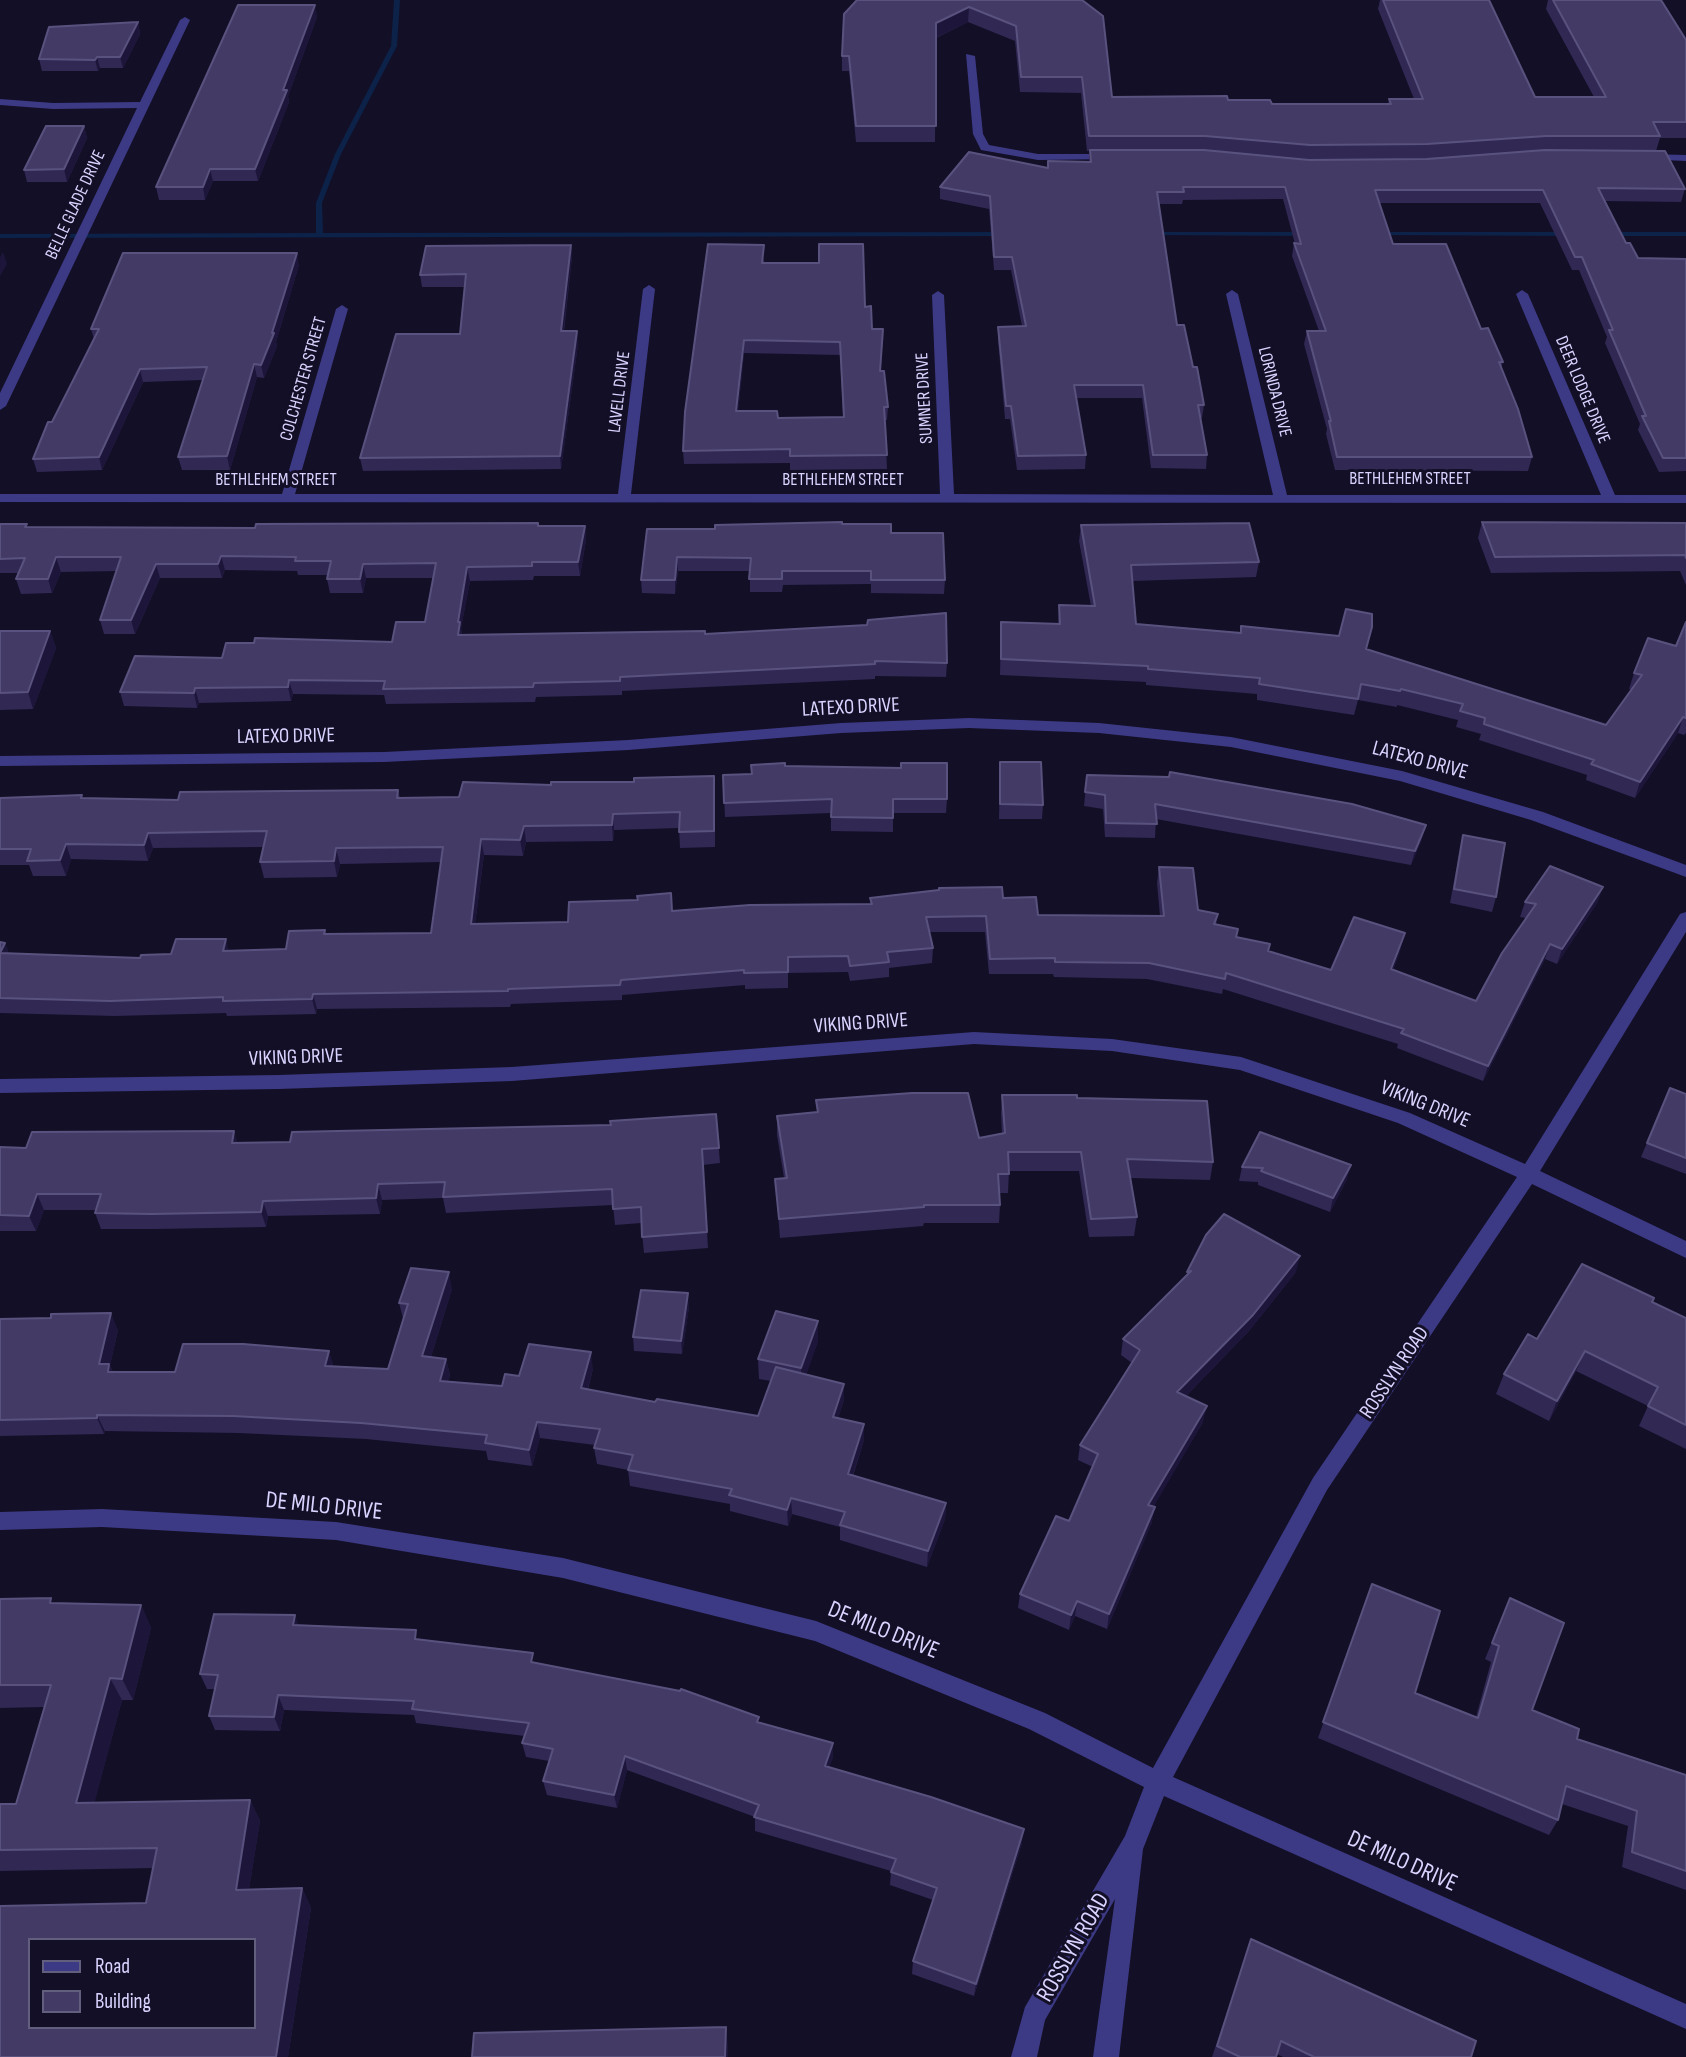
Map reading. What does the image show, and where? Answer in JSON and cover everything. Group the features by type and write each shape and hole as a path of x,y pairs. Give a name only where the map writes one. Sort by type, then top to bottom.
{"street":[{"name":"BELLE GLADE DRIVE","path":"0,406 185,20"},
{"path":"970,56 978,134 985,148 1038,157 1120,157"},
{"path":"0,102 53,106 143,105"},
{"path":"1634,157 1686,158"},
{"name":"LAVELL DRIVE","path":"625,499 649,289"},
{"name":"SUMNER DRIVE","path":"938,295 947,499"},
{"name":"LORINDA DRIVE","path":"1232,295 1281,498"},
{"name":"DEER LODGE DRIVE","path":"1522,295 1610,499"},
{"name":"COLCHESTER STREET","path":"286,499 342,309"},
{"name":"BETHLEHEM STREET","path":"0,498 1686,499"},
{"name":"LATEXO DRIVE","path":"0,761 384,757 628,744 841,728 969,723 1099,729 1231,743 1402,776 1537,816 1686,871"},
{"name":"ROSSLYN ROAD","path":"1024,2057 1034,2016 1134,1843 1158,1782 1320,1484 1529,1174 1686,918"},
{"name":"VIKING DRIVE","path":"0,1086 279,1082 512,1074 974,1038 1112,1045 1241,1064 1404,1118 1529,1174 1686,1250"},
{"name":"DE MILO DRIVE","path":"0,1521 102,1518 336,1531 563,1568 816,1631 1037,1721 1158,1782 1686,2017"},
{"name":"ROSSLYN ROAD","path":"1106,2057 1134,1843"}],"building":[{"path":"857,0 1082,0 1103,16 1112,97 1227,96 1228,100 1270,100 1272,104 1391,104 1389,99 1423,99 1383,0 1489,0 1535,97 1606,97 1553,0 1661,0 1686,40 1686,122 1653,122 1660,136 1546,136 1427,144 1310,145 1205,136 1089,136 1082,77 1021,77 1016,26 969,7 936,23 936,126 856,126 849,56 842,56 844,14"},
{"path":"238,5 315,5 283,90 287,90 255,169 210,169 203,187 156,187"},
{"path":"138,22 120,57 97,57 95,60 39,59 49,27"},
{"path":"46,126 84,126 64,169 24,170"},
{"path":"1090,150 1204,150 1309,160 1427,159 1545,150 1665,151 1685,189 1598,188 1626,243 1630,243 1638,258 1686,259 1686,458 1663,458 1642,416 1646,416 1609,330 1613,330 1582,257 1575,257 1543,190 1375,190 1393,244 1446,244 1481,329 1488,328 1503,362 1499,362 1518,409 1532,457 1337,457 1331,421 1307,331 1326,331 1294,243 1301,244 1285,187 1183,187 1184,192 1157,192 1177,325 1184,325 1193,367 1197,367 1204,405 1198,405 1207,455 1153,455 1143,385 1074,385 1086,455 1018,456 1011,406 1006,406 998,327 1026,326 1012,257 994,257 990,196 940,187 969,152 1048,168 1048,161 1091,162"},
{"path":"708,244 764,245 762,263 819,263 819,244 863,244 865,307 871,306 872,329 883,329 880,371 884,371 888,407 884,407 887,455 790,456 790,449 683,451 685,412","holes":["744,340 840,342 844,417 778,418 777,411 736,411"]},
{"path":"571,245 561,331 577,331 560,456 360,458 396,334 460,334 466,274 420,275 426,246"},
{"path":"123,253 297,253 274,333 261,365 254,364 227,456 178,457 207,367 140,369 99,457 33,459 48,422 52,422 99,329 91,329"},
{"path":"842,522 891,524 891,533 943,533 945,580 871,580 871,571 782,571 782,579 749,579 751,558 677,557 675,580 641,580 647,529 715,529 715,525"},
{"path":"1482,522 1686,523 1686,558 1685,555 1495,557"},
{"path":"538,523 538,526 585,526 578,562 467,567 458,635 705,631 705,634 867,625 868,620 946,613 947,663 875,661 875,664 620,677 620,681 534,683 533,687 383,689 385,681 289,680 288,687 195,688 194,693 120,692 135,656 222,658 226,643 254,643 255,638 392,642 396,622 425,622 436,563 363,564 360,579 327,579 331,561 295,561 296,557 221,556 218,564 156,564 131,620 100,620 121,557 56,557 48,579 16,579 25,558 0,559 0,524 27,524 25,527 255,528 256,524"},
{"path":"1249,523 1259,562 1131,565 1136,624 1241,633 1241,626 1339,636 1346,609 1372,614 1372,627 1366,649 1606,725 1642,675 1634,673 1648,638 1676,646 1686,622 1686,718 1683,717 1640,782 1591,764 1594,760 1484,724 1485,718 1460,711 1463,704 1401,689 1400,691 1361,684 1358,699 1259,684 1260,678 1148,669 1148,666 1001,659 1001,622 1060,624 1059,605 1095,606 1081,525"},
{"path":"0,631 50,631 28,692 0,693"},
{"path":"1000,762 1041,762 1043,805 1000,804"},
{"path":"785,763 785,766 901,768 901,763 947,763 947,799 893,799 893,818 831,817 832,799 724,803 723,775 752,774 751,765"},
{"path":"1170,772 1352,804 1426,825 1415,851 1155,804 1157,824 1106,823 1105,795 1085,792 1087,775 1169,777"},
{"path":"714,776 714,831 679,832 680,812 613,814 612,825 524,826 520,840 481,839 471,924 568,922 569,902 638,900 637,896 671,893 672,911 750,905 872,904 870,898 939,888 1002,887 1003,898 1036,897 1038,915 1164,916 1159,867 1193,868 1198,910 1218,914 1214,924 1238,929 1236,937 1270,944 1268,951 1331,970 1354,917 1405,933 1391,969 1476,1001 1502,953 1536,904 1525,902 1550,866 1603,887 1562,949 1550,944 1488,1066 1401,1033 1404,1029 1226,973 1225,979 1149,963 1055,962 1055,958 990,959 986,916 926,917 933,948 887,952 889,962 850,966 848,956 788,957 788,972 744,973 744,970 621,980 620,985 508,991 313,994 312,999 223,1001 223,997 110,1001 0,998 0,953 140,958 141,955 171,954 176,939 226,939 223,951 286,949 289,931 325,930 324,934 431,933 443,847 336,848 334,861 260,862 267,831 148,833 144,845 66,844 60,860 27,861 31,849 0,849 0,798 82,795 81,798 178,800 180,792 398,790 397,798 459,797 463,782 551,785 551,782 634,782 634,778"},
{"path":"1463,835 1505,843 1496,897 1454,889"},
{"path":"1670,1088 1686,1094 1686,1158 1647,1143"},
{"path":"912,1093 968,1093 979,1138 1005,1133 1002,1095 1077,1095 1077,1098 1207,1101 1213,1162 1127,1159 1137,1217 1091,1219 1081,1152 1008,1152 1009,1174 998,1174 1000,1205 924,1205 779,1219 775,1179 787,1178 777,1116 818,1112 816,1100"},
{"path":"716,1114 719,1148 702,1149 707,1232 642,1237 641,1207 613,1209 612,1189 443,1197 445,1182 378,1184 376,1198 263,1201 261,1212 95,1213 101,1194 37,1194 29,1216 0,1215 0,1147 26,1148 32,1132 234,1131 232,1143 290,1142 292,1132 611,1125 610,1121"},
{"path":"1260,1132 1351,1165 1333,1198 1261,1171 1263,1168 1242,1167"},
{"path":"1224,1214 1300,1256 1253,1315 1177,1392 1207,1406 1148,1505 1155,1507 1109,1614 1077,1601 1071,1615 1020,1594 1056,1516 1069,1521 1098,1454 1080,1445 1140,1350 1123,1339 1191,1271 1187,1272 1206,1235"},
{"path":"1582,1264 1654,1298 1652,1302 1686,1318 1686,1425 1648,1406 1658,1387 1585,1351 1557,1401 1504,1374 1528,1334 1537,1339"},
{"path":"411,1268 449,1272 422,1356 446,1359 440,1381 502,1386 505,1374 519,1376 529,1344 591,1352 581,1388 655,1402 657,1399 758,1416 776,1367 844,1384 833,1417 864,1424 848,1474 946,1503 928,1551 840,1525 845,1512 791,1498 787,1510 729,1495 732,1489 628,1470 633,1455 594,1448 600,1429 537,1422 529,1450 485,1443 487,1435 361,1423 233,1416 97,1415 97,1418 0,1420 0,1319 51,1318 51,1314 111,1313 99,1364 109,1364 108,1372 175,1372 183,1344 243,1344 329,1351 325,1366 388,1369 408,1304 399,1303"},
{"path":"641,1290 688,1293 681,1341 633,1337"},
{"path":"776,1311 818,1321 801,1368 758,1359"},
{"path":"1372,1584 1440,1611 1415,1693 1478,1718 1499,1646 1492,1643 1510,1598 1564,1623 1532,1710 1579,1729 1577,1739 1686,1775 1686,1871 1632,1852 1637,1811 1566,1786 1558,1820 1323,1722"},
{"path":"51,1598 50,1603 141,1605 122,1679 110,1678 76,1803 250,1800 236,1890 302,1888 276,2057 0,2057 0,1906 146,1903 157,1848 0,1850 0,1804 16,1804 51,1685 0,1685 0,1599"},
{"path":"214,1614 295,1615 293,1625 416,1630 415,1639 533,1653 531,1662 680,1691 681,1689 759,1717 757,1722 833,1743 825,1766 931,1797 1024,1829 976,1984 913,1961 937,1888 891,1872 896,1859 754,1817 759,1805 625,1756 614,1795 543,1781 553,1749 522,1743 529,1723 412,1709 414,1701 278,1695 274,1717 209,1716 218,1675 200,1674"},
{"path":"1251,1939 1476,2041 1471,2057 1314,2057 1281,2041 1276,2057 1240,2057 1217,2046"},
{"path":"726,2027 725,2057 472,2057 474,2033"}],"waterway":[{"path":"316,235 320,235 319,203 338,154 394,46 397,0"},
{"path":"0,236 1004,234"},
{"path":"1150,234 1305,234"},
{"path":"1377,234 1568,234"},
{"path":"1608,234 1686,234"}]}
